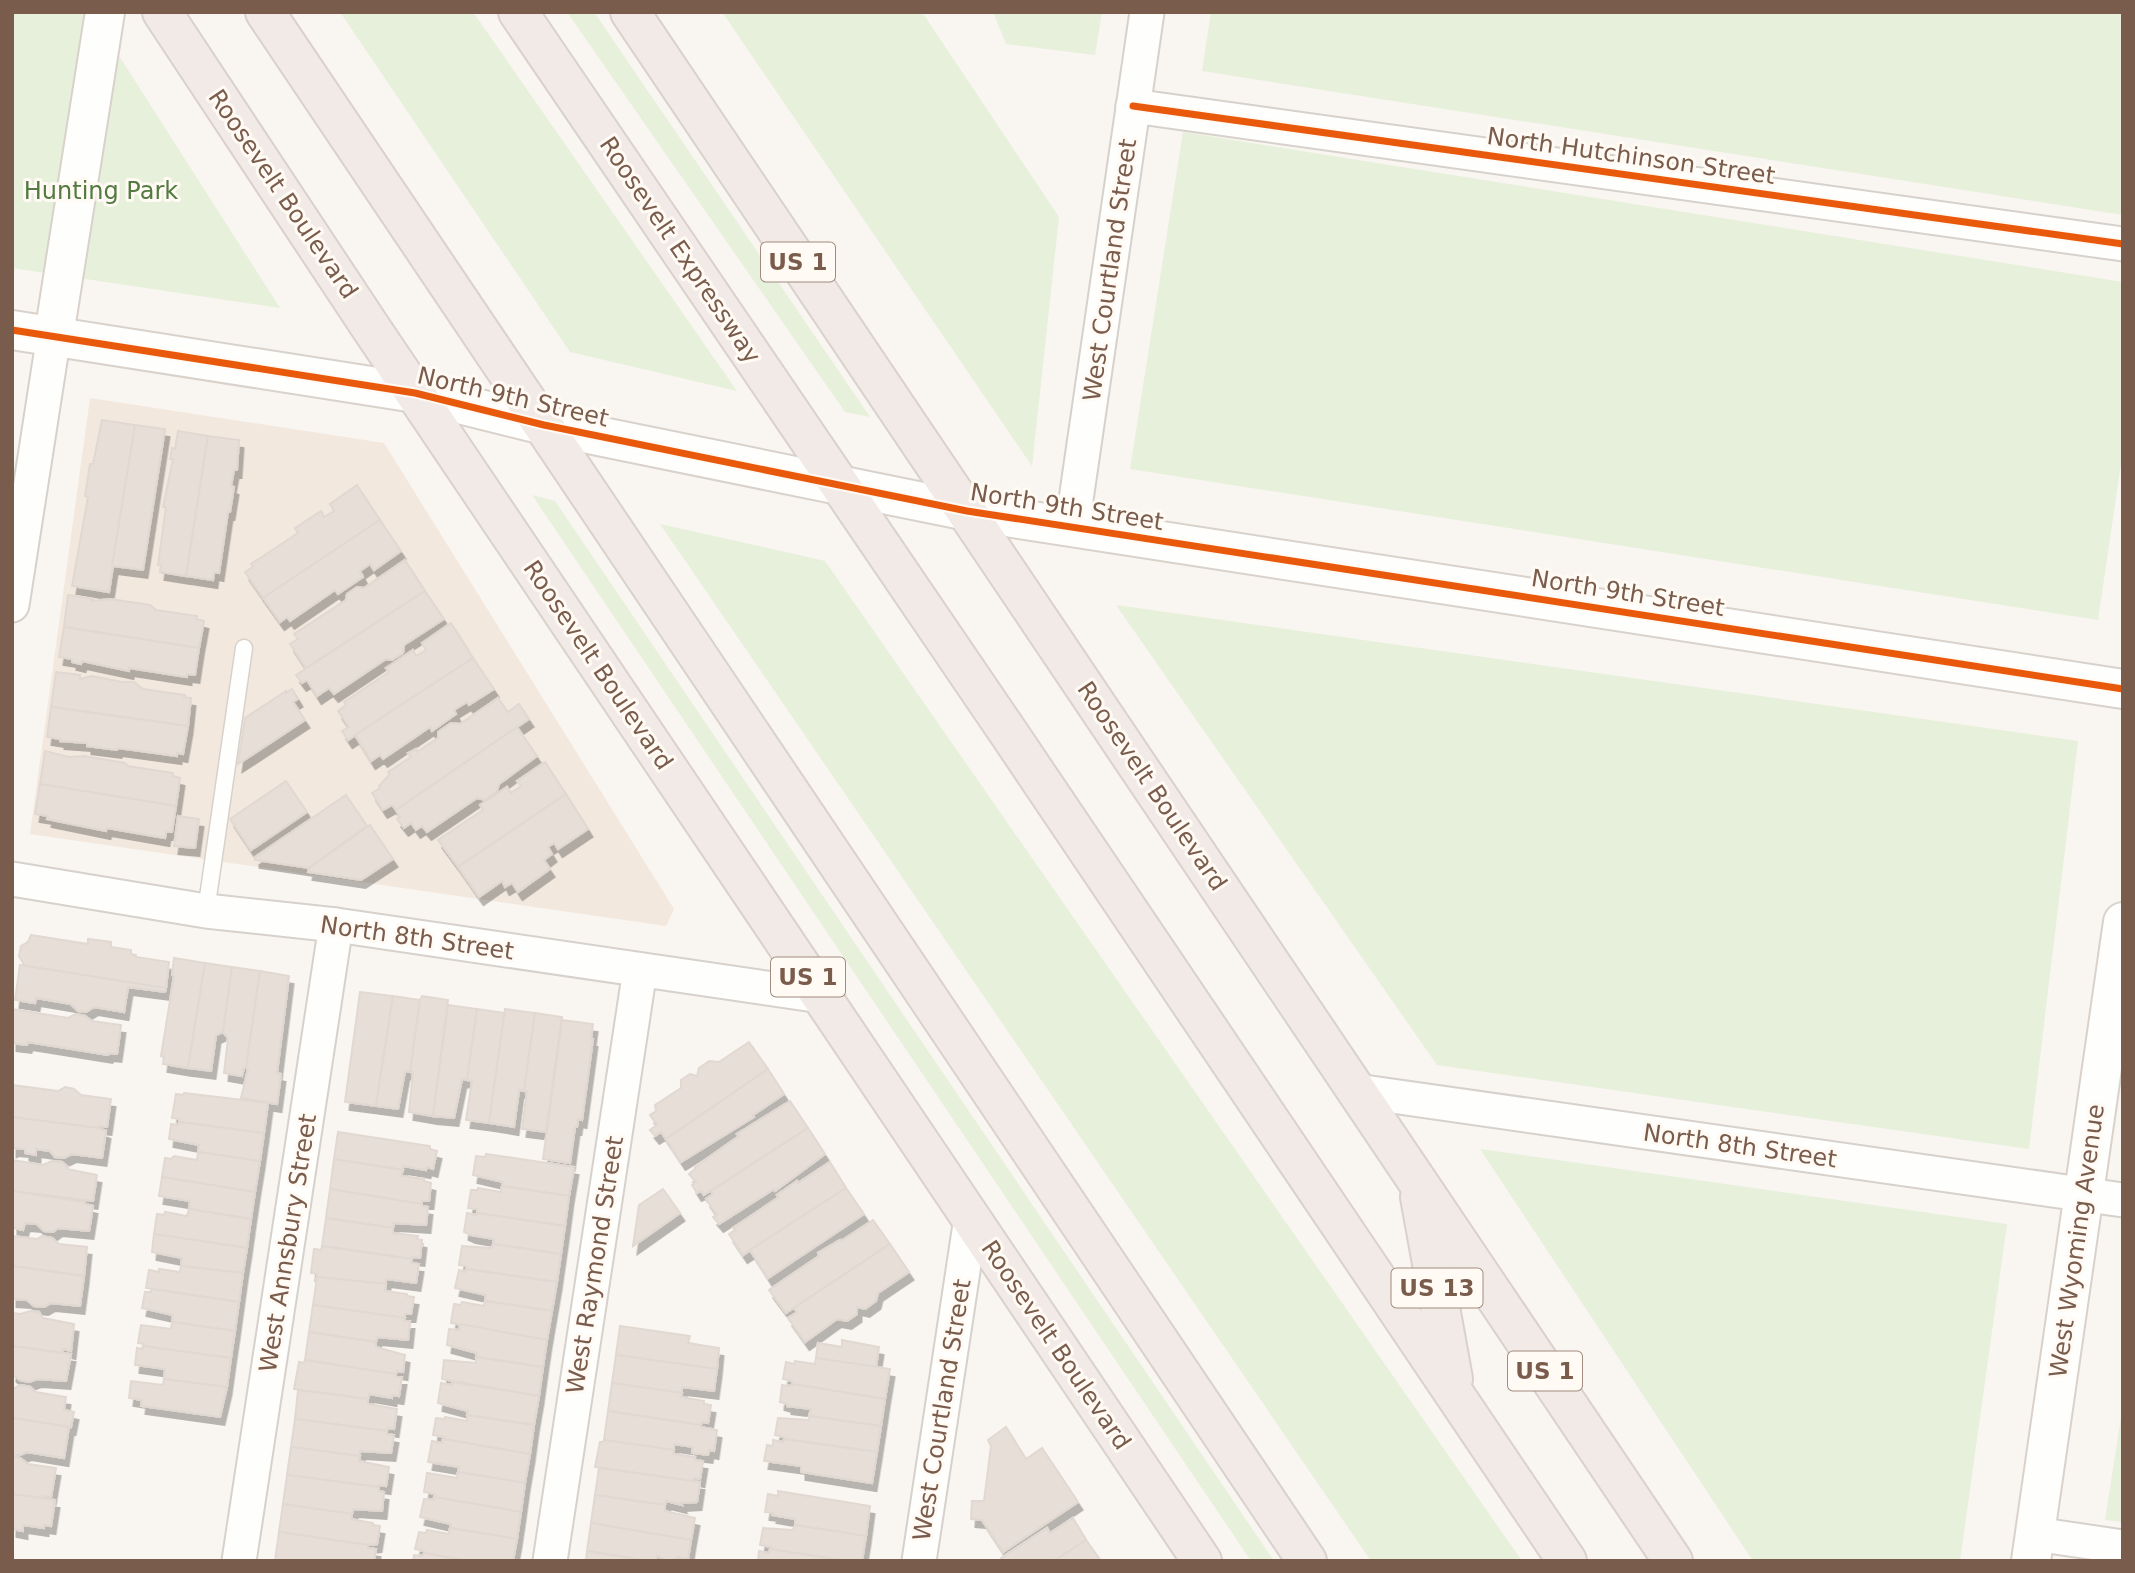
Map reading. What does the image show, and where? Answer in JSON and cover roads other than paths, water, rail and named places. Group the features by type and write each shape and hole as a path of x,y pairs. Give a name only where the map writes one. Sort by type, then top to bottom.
{"highway":[{"name":"Roosevelt Boulevard","path":"162,12 415,393 1202,1561"},
{"path":"265,12 1307,1561"},
{"name":"Roosevelt Expressway","path":"518,12 842,488"},
{"name":"Roosevelt Boulevard","path":"630,12 1673,1561"},
{"path":"842,488 1567,1561"},
{"name":"US 13","path":"1418,1181 1456,1395"}],"street":[{"path":"12,604 105,12"},
{"name":"West Courtland Street","path":"1072,527 1147,12"},
{"name":"North Hutchinson Street","path":"1133,106 2123,244"},
{"name":"North 9th Street","path":"12,330 415,393 544,425 842,488 967,511 2123,689"},
{"name":"North 8th Street","path":"12,878 206,911 335,925 821,996"},
{"name":"West Wyoming Avenue","path":"2033,1547 2123,922"},
{"name":"West Annsbury Street","path":"240,1561 335,925"},
{"name":"West Raymond Street","path":"550,1561 640,970"},
{"name":"North 8th Street","path":"1357,1091 2123,1200"},
{"name":"West Courtland Street","path":"919,1561 971,1218"},
{"path":"2033,1547 2123,1547"}],"lane":[{"path":"206,911 244,648"}],"park label":[{"name":"Hunting Park","path":"101,191"}]}
